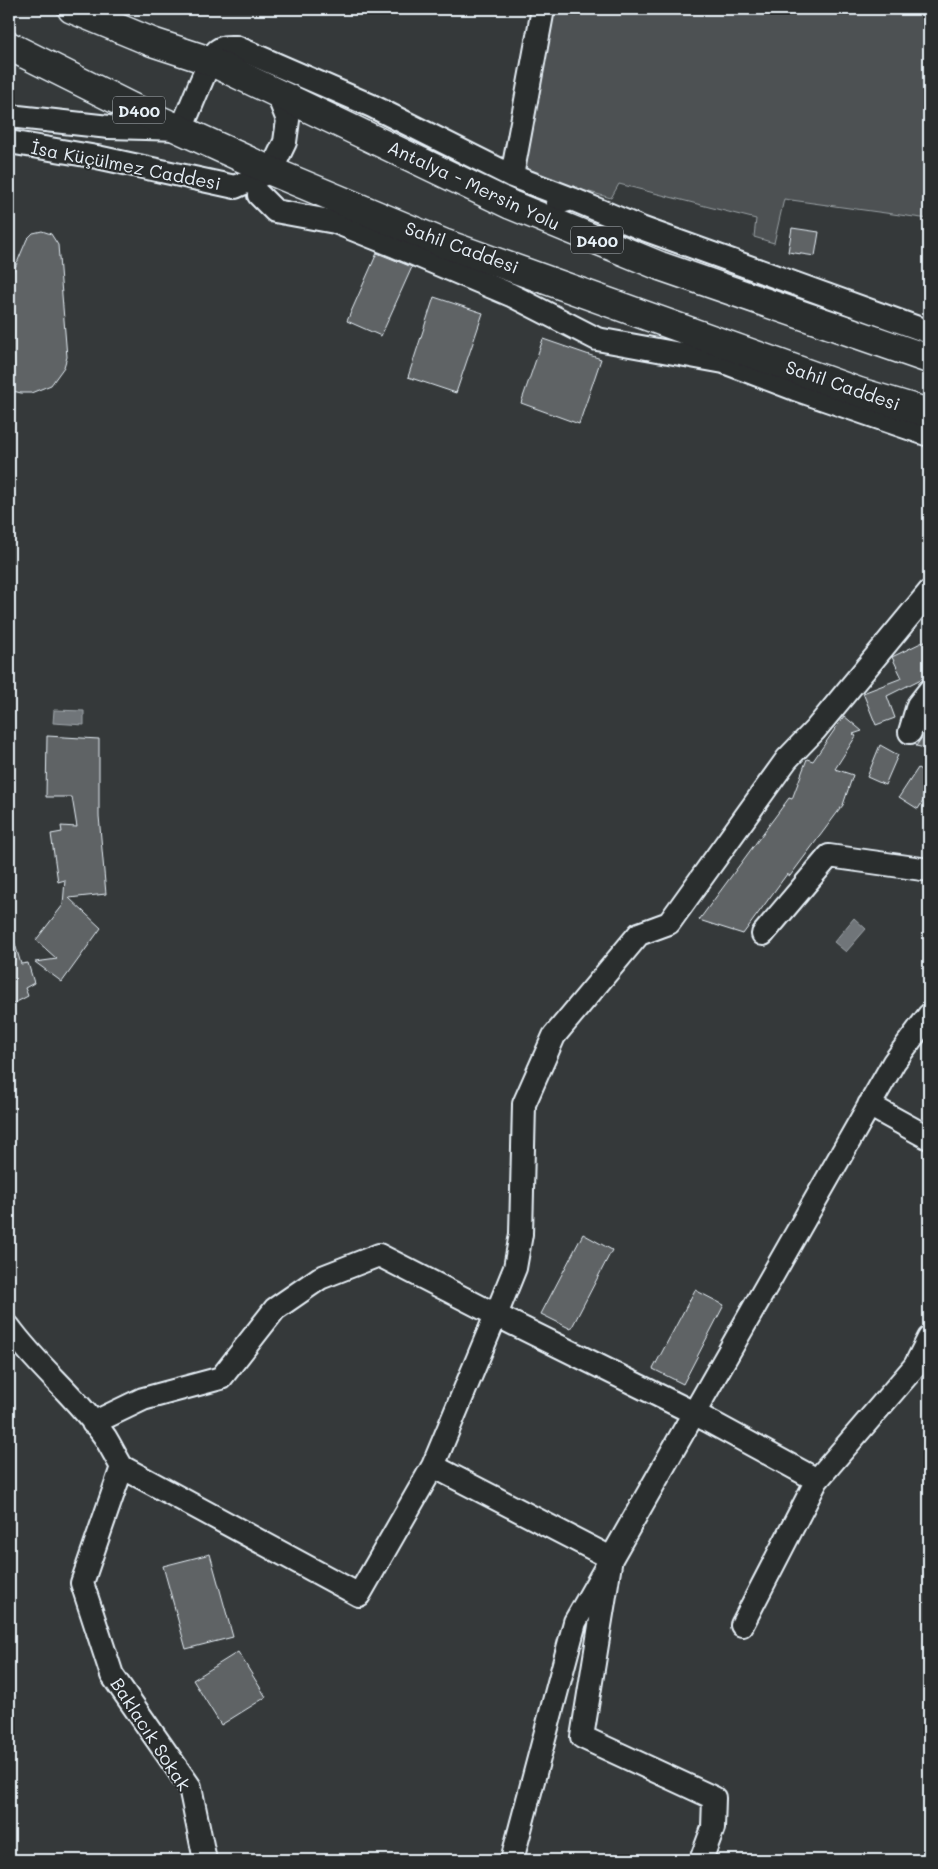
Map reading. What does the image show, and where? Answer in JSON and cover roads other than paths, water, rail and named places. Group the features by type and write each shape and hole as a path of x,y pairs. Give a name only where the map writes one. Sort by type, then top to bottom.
{"highway":[{"name":"D400","path":"72,9 152,42 205,74 249,80 277,93"},
{"name":"Sahil Caddesi","path":"9,46 271,171 443,243 859,392 929,414"},
{"name":"Antalya - Mersin Yolu","path":"277,93 520,209 660,266 929,359"}],"street":[{"path":"512,176 543,9"},
{"path":"182,129 205,74 217,51 226,46 236,47 372,106 565,201 929,332"},
{"path":"271,171 285,142 288,120 277,93"},
{"name":"İsa Küçülmez Caddesi","path":"9,116 109,127 182,129"},
{"name":"İsa Küçülmez Caddesi","path":"9,142 97,157 235,186 271,171"},
{"path":"258,195 275,211 335,222 511,295 596,338 724,362 795,389 929,435"},
{"path":"9,1327 20,1343 94,1423 122,1467 359,1595 433,1466 515,1268 521,1234 524,1104 554,1036 639,934 669,923 787,760 815,730 929,592"},
{"path":"910,732 918,705 929,692"},
{"path":"763,934 828,856 929,870"},
{"path":"512,1860 575,1622 894,1062 929,1015"},
{"path":"869,1105 929,1138"},
{"path":"94,1423 143,1399 221,1378 275,1309 320,1278 379,1255 694,1413 817,1480"},
{"path":"742,1625 817,1480 915,1366 929,1338"},
{"path":"433,1466 611,1558"},
{"name":"Baklacık Sokak","path":"122,1467 82,1583 112,1675 190,1787 205,1860"},
{"path":"611,1558 582,1737 714,1798 713,1828 701,1860"}]}
